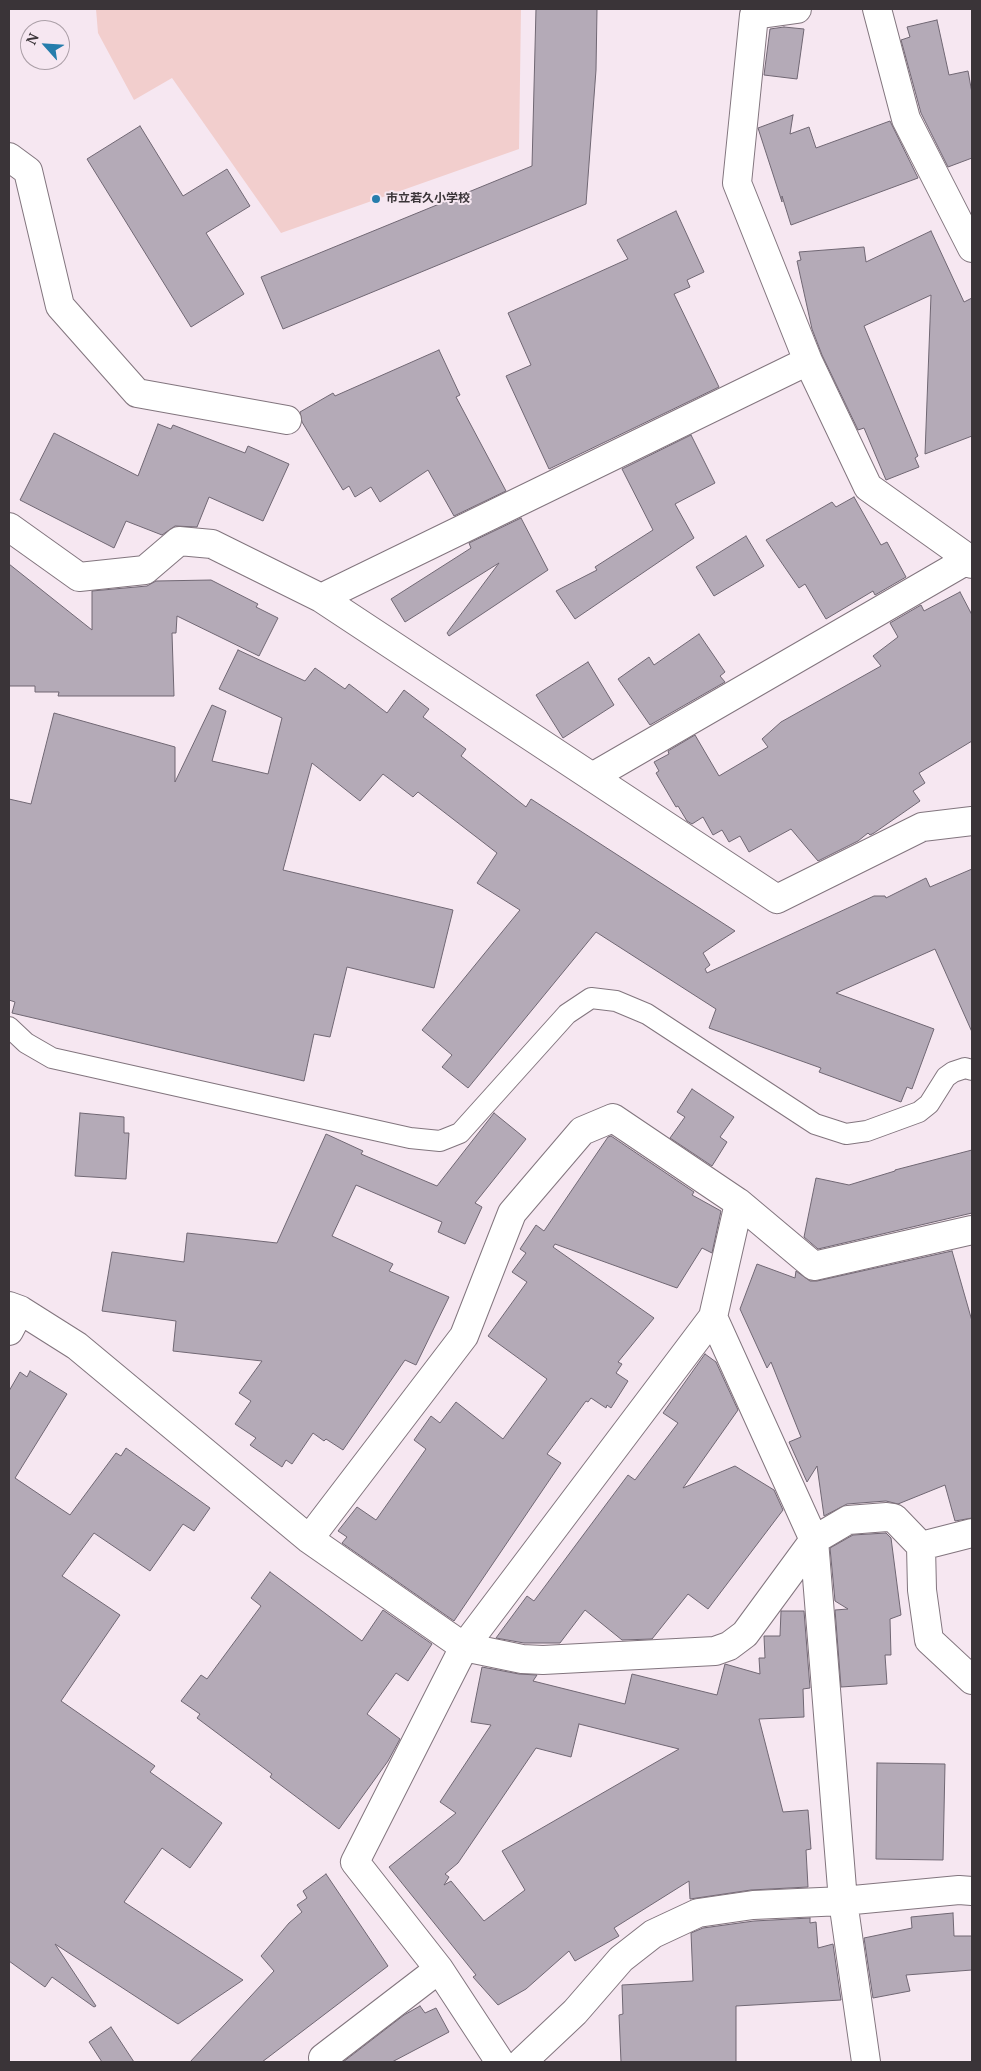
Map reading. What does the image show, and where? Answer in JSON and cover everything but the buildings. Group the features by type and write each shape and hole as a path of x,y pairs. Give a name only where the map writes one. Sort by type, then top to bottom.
{"street":[{"path":"592,777 970,562 868,487 808,361 737,182 754,15 797,9"},
{"path":"877,9 906,119 970,240"},
{"path":"9,157 28,171 60,306 138,393 287,420"},
{"path":"321,598 808,361"},
{"path":"9,527 79,577 145,570 179,541 212,544 321,598 778,899 922,827 972,822"},
{"path":"309,1539 464,1336 512,1213 582,1131 613,1118 739,1204 814,1266 972,1230"},
{"path":"500,2062 438,1969 355,1862 464,1647 713,1318 739,1204"},
{"path":"12,1316 77,1346 309,1539 464,1647 522,1659 543,1660 715,1651 729,1646 745,1634 814,1540 848,1520 887,1517 894,1518 921,1546 922,1590 929,1640 972,1680"},
{"path":"713,1318 814,1540 843,1901 866,2062"},
{"path":"921,1546 972,1533"},
{"path":"522,2062 575,2012 621,1959 653,1934 698,1913 753,1905 843,1901 959,1890 972,1891"},
{"path":"323,2058 438,1969"}],"lane":[{"path":"9,1028 26,1043 52,1058 410,1138 440,1141 460,1133 566,1014 591,998 616,1001 647,1014 816,1124 846,1134 867,1131 920,1112 929,1104 946,1077 965,1068 972,1070"}],"shaded area":[{"path":"96,9 521,9 519,149 281,233 172,78 134,100 98,33"}],"place":[{"name":"市立若久小学校","path":"376,199"}]}
